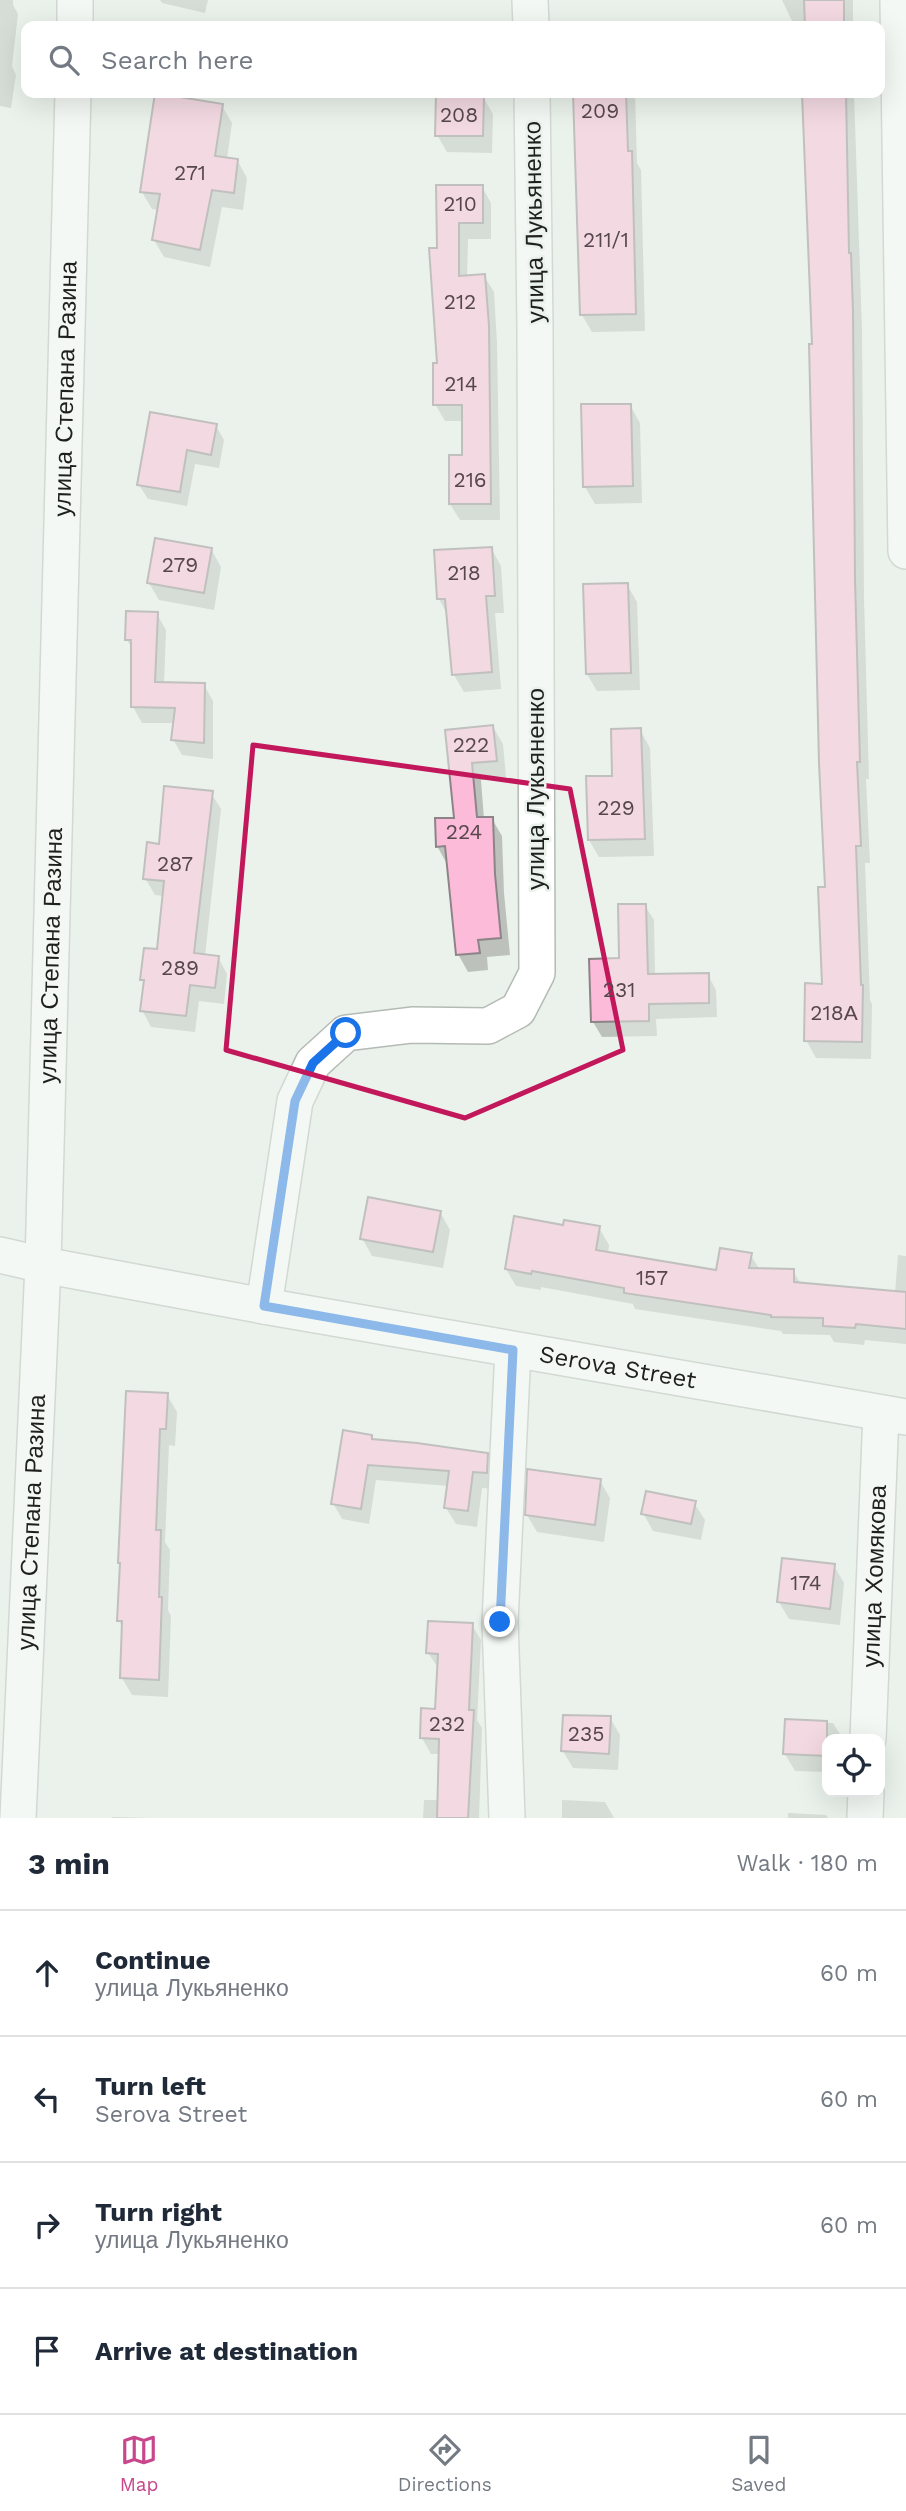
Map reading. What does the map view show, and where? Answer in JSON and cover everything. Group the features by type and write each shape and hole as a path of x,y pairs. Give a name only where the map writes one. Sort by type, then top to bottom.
{"street":[{"path":"75,0 75,21"},
{"path":"530,0 531,21"},
{"path":"898,0 906,551"},
{"name":"улица Степана Разина","path":"18,1818 43,1265 73,98"},
{"name":"улица Лукьяненко","path":"264,1306 295,1101 313,1063 346,1033 412,1025 488,1026 518,1010 537,972 532,98"},
{"name":"Serova Street","path":"0,1255 264,1306 893,1415"},
{"path":"507,1818 500,1622 513,1350"},
{"name":"улица Хомякова","path":"868,1734 893,1415"},
{"path":"866,1797 866,1818"}],"highlighted area":[{"path":"253,745 570,789 623,1050 465,1118 226,1050"}],"building":[{"path":"804,0 844,0 844,21 805,21"},
{"path":"154,98 186,98 223,104 215,156 238,159 234,193 212,190 200,250 152,240 160,194 140,192"},
{"path":"436,98 484,98 483,136 435,136"},
{"path":"573,98 626,98 628,151 632,151 636,314 580,315"},
{"path":"802,98 846,98 849,253 853,311 855,580 860,762 857,762 861,846 856,846 863,985 862,1042 804,1041 805,983 822,984 818,887 825,887 819,763 809,344 812,344"},
{"path":"436,185 483,185 483,223 459,223 459,276 485,274 489,326 491,504 449,504 449,455 462,455 462,405 433,405 433,363 437,363 429,248 437,248"},
{"path":"581,404 631,404 633,486 583,487"},
{"path":"150,412 217,424 211,455 187,450 180,492 137,485"},
{"path":"155,538 212,548 204,593 147,583"},
{"path":"492,547 495,596 486,596 492,672 452,675 445,599 437,599 434,550"},
{"path":"628,583 631,673 586,674 583,584"},
{"path":"126,611 158,612 155,682 205,683 204,743 171,740 175,708 131,707 131,640 125,640"},
{"path":"493,725 497,761 472,763 477,817 493,817 501,938 478,940 480,953 456,955 445,846 436,847 435,818 454,818 445,730"},
{"path":"641,728 645,839 588,840 586,776 612,776 611,729"},
{"path":"164,786 213,791 194,953 219,956 215,988 190,985 186,1016 140,1011 144,948 157,949 164,881 143,879 147,842 159,844"},
{"path":"618,904 646,904 648,974 709,973 709,1003 649,1004 649,1021 591,1022 589,959 619,958"},
{"path":"368,1197 441,1211 433,1252 360,1239"},
{"path":"514,1216 563,1225 564,1220 600,1226 596,1250 716,1270 720,1248 752,1253 749,1268 794,1269 794,1282 906,1292 906,1329 856,1324 855,1328 823,1326 823,1318 771,1317 624,1293 624,1288 532,1271 531,1274 505,1269"},
{"path":"126,1391 168,1393 166,1429 160,1429 156,1530 161,1530 159,1680 120,1678 122,1621 117,1621 118,1563"},
{"path":"343,1430 372,1435 372,1439 488,1453 487,1473 473,1472 468,1511 444,1508 449,1471 368,1465 361,1509 331,1504"},
{"path":"527,1469 601,1479 595,1525 525,1515"},
{"path":"646,1491 696,1501 691,1524 641,1514"},
{"path":"782,1558 835,1564 830,1609 777,1602"},
{"path":"428,1621 473,1623 469,1710 474,1710 468,1818 437,1818 439,1739 420,1738 421,1708 435,1709 438,1654 426,1653"},
{"path":"563,1715 611,1716 609,1754 561,1751"},
{"path":"785,1719 827,1721 827,1734 822,1734 822,1756 783,1754"}],"route":[{"path":"346,1033 313,1063 295,1101 264,1306 513,1350 500,1622"}]}
